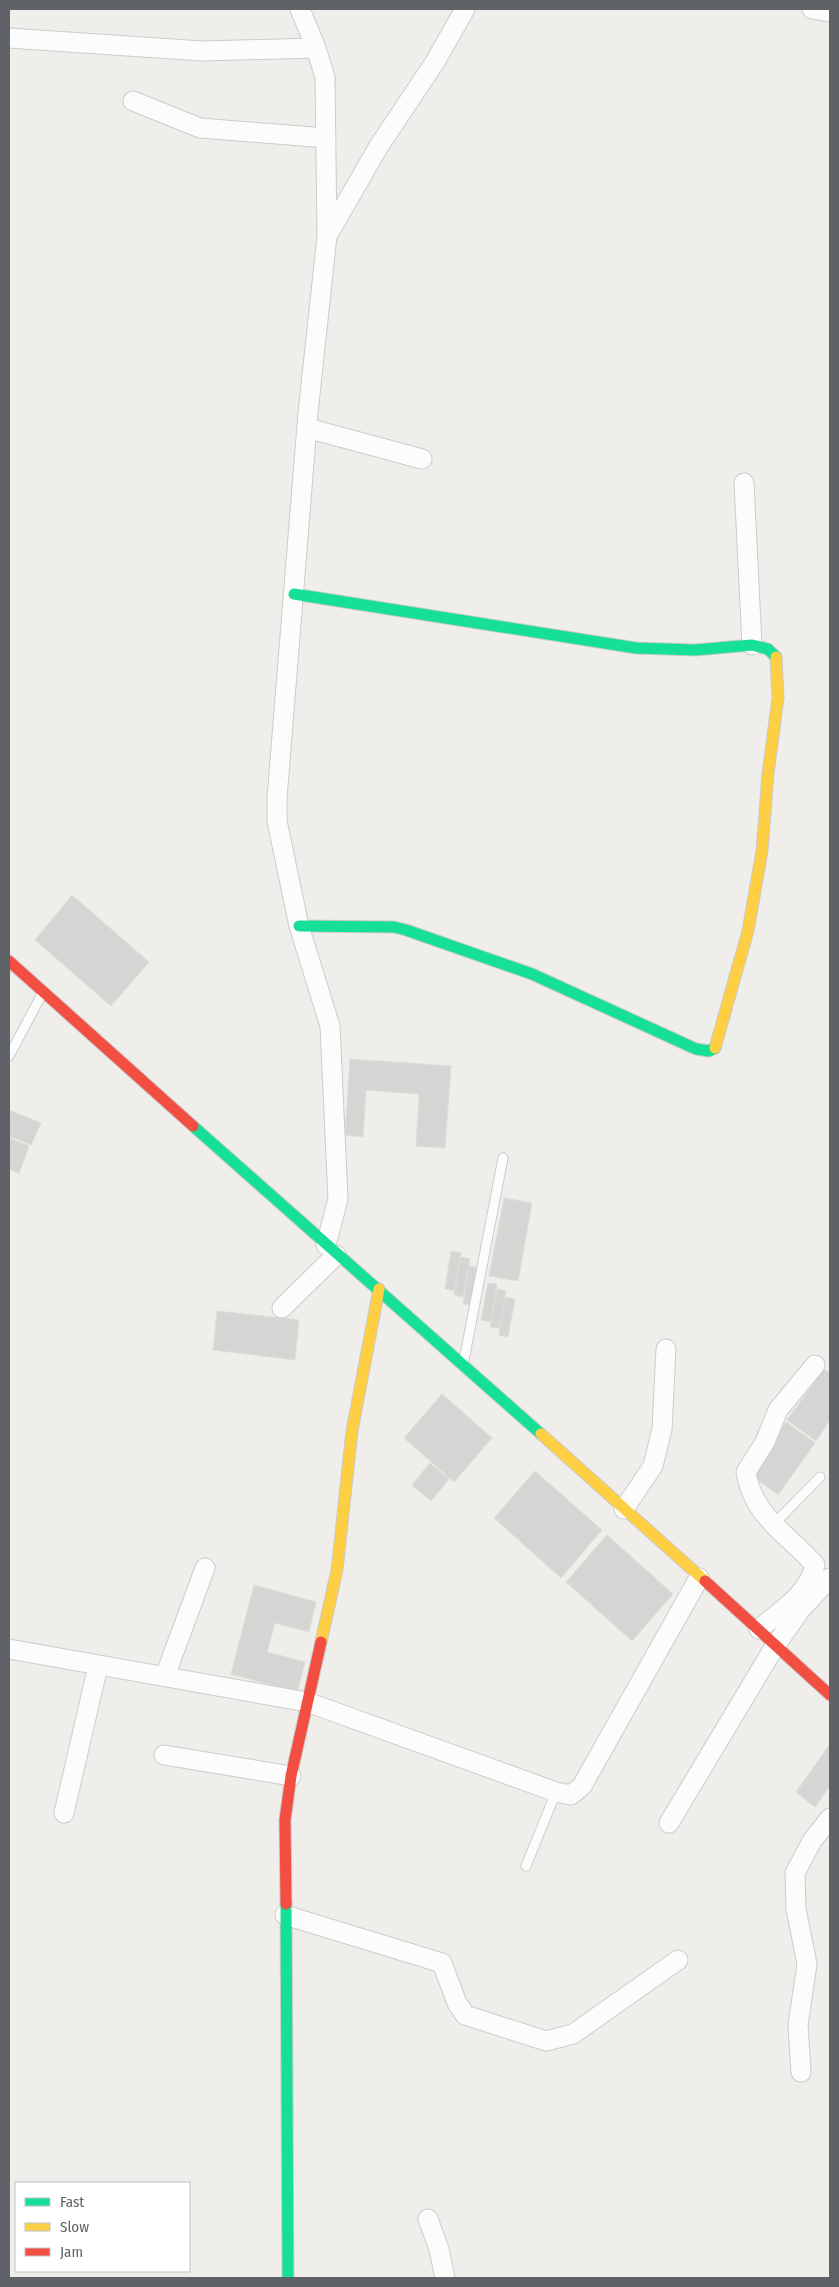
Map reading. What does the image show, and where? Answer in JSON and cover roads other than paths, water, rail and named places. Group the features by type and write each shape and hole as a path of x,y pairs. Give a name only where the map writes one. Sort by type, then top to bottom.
{"street":[{"path":"282,1308 331,1250 338,1199 330,1026 299,926 277,821 276,808 307,428 326,236 325,77 316,48 300,9"},
{"path":"326,236 379,146 435,62 465,9"},
{"path":"812,9 830,12"},
{"path":"9,38 202,51 316,48"},
{"path":"133,101 200,128 326,138"},
{"path":"307,428 422,458"},
{"path":"744,483 752,645"},
{"path":"294,594 636,648 695,650 752,645 768,649 776,657 778,698 768,774 762,851 748,931 716,1046 709,1051 696,1049 532,974 406,930 394,927 299,926"},
{"path":"9,961 331,1250 379,1289 699,1578 759,1629 830,1696"},
{"path":"288,2278 285,1820 291,1776 337,1570 352,1431 379,1289"},
{"path":"624,1509 653,1466 662,1429 666,1349"},
{"path":"759,1629 802,1592 813,1574 815,1565 772,1526 758,1505 746,1472 764,1442 778,1410 815,1365"},
{"path":"165,1676 206,1568"},
{"path":"9,1649 307,1702 556,1792 571,1795 582,1786 699,1578"},
{"path":"669,1823 776,1646 801,1609 830,1578"},
{"path":"64,1813 98,1666"},
{"path":"164,1755 291,1776"},
{"path":"801,2072 798,2025 807,1964 796,1909 795,1873 812,1841 830,1818"},
{"path":"285,1915 442,1963 457,2003 465,2014 546,2041 573,2034 678,1960"},
{"path":"428,2219 439,2249 445,2278"}],"lane":[{"path":"9,1056 43,991"},
{"path":"463,1365 503,1158"},
{"path":"772,1526 820,1477"},
{"path":"526,1866 556,1792"}]}
